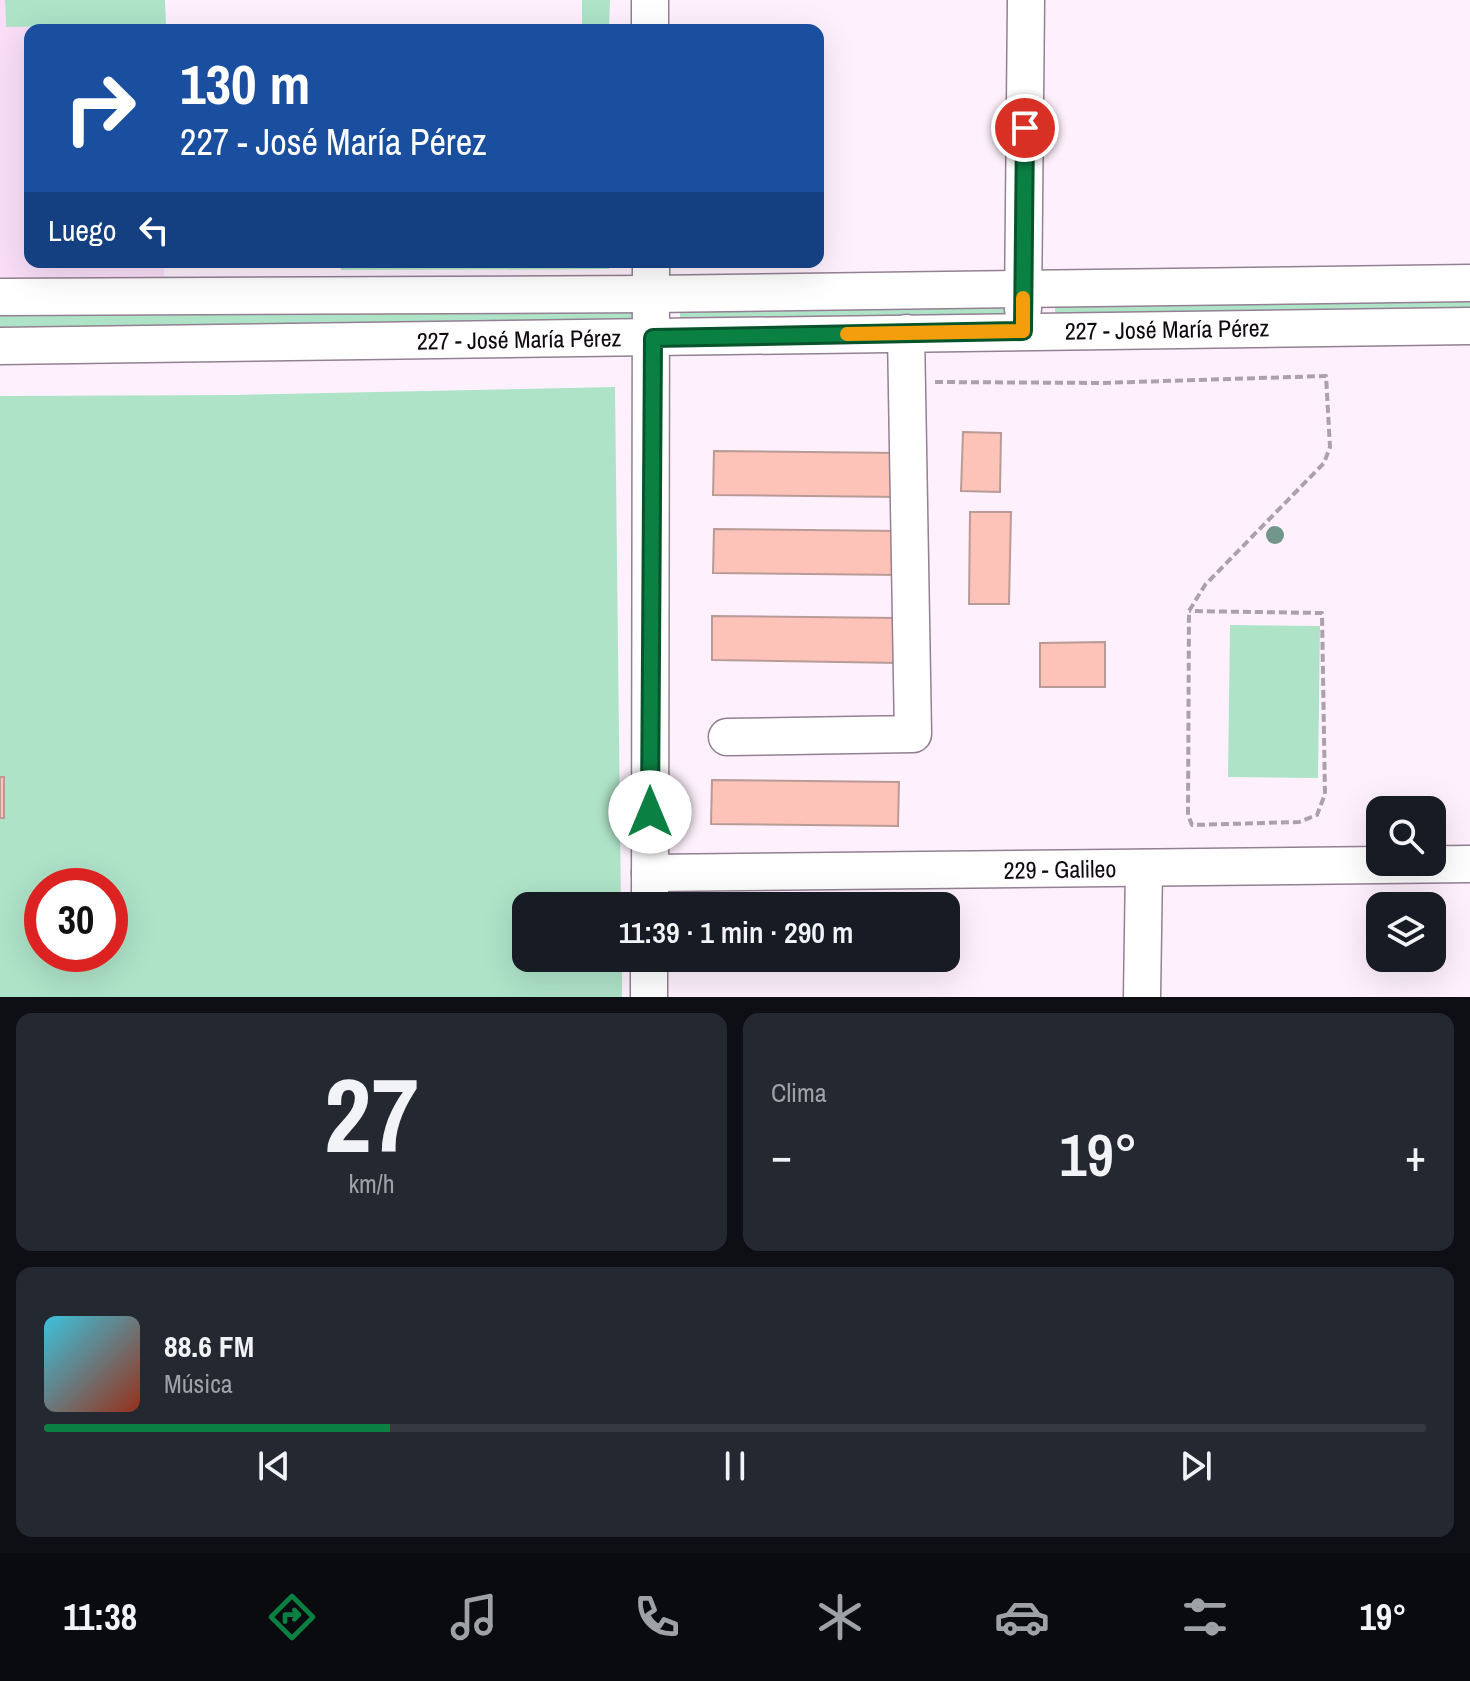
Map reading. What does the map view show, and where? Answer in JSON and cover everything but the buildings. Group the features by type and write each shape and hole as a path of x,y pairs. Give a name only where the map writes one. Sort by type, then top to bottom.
{"street":[{"path":"650,0 650,24"},
{"path":"1023,331 1026,0"},
{"path":"650,890 652,278"},
{"name":"227 - José María Pérez","path":"0,297 652,278 1023,288 1470,283"},
{"name":"227 - José María Pérez","path":"0,346 1470,326"},
{"path":"727,737 913,734 906,333"},
{"name":"229 - Galileo","path":"650,890 1144,868 1470,864"},
{"path":"1142,997 1144,868"},
{"path":"649,972 649,997"}],"path":[{"path":"908,382 1102,383 1326,376 1330,447 1324,463 1205,585 1189,611 1188,815 1192,825 1299,822 1317,815 1325,794 1322,613 1189,611"}],"shaded area":[{"path":"0,0 5,0 6,27 24,27 24,268 164,268 164,282 0,284"}],"green space":[{"path":"5,0 165,0 166,24 24,24 24,27 6,27"},
{"path":"582,0 610,0 609,24 582,24"},
{"path":"341,268 609,268 609,269"},
{"path":"1470,293 1470,318 1055,321 1055,298"},
{"path":"1008,299 1007,323 680,326 680,301"},
{"path":"632,307 635,325 0,333 0,314"},
{"path":"615,387 621,892 512,892 512,972 622,972 622,997 0,997 0,396 236,395"},
{"path":"1230,625 1320,626 1318,778 1228,777"}],"slow traffic":[{"path":"847,334 1023,331 1023,298"}],"route":[{"path":"650,812 653,338 1023,331 1025,128"}]}
